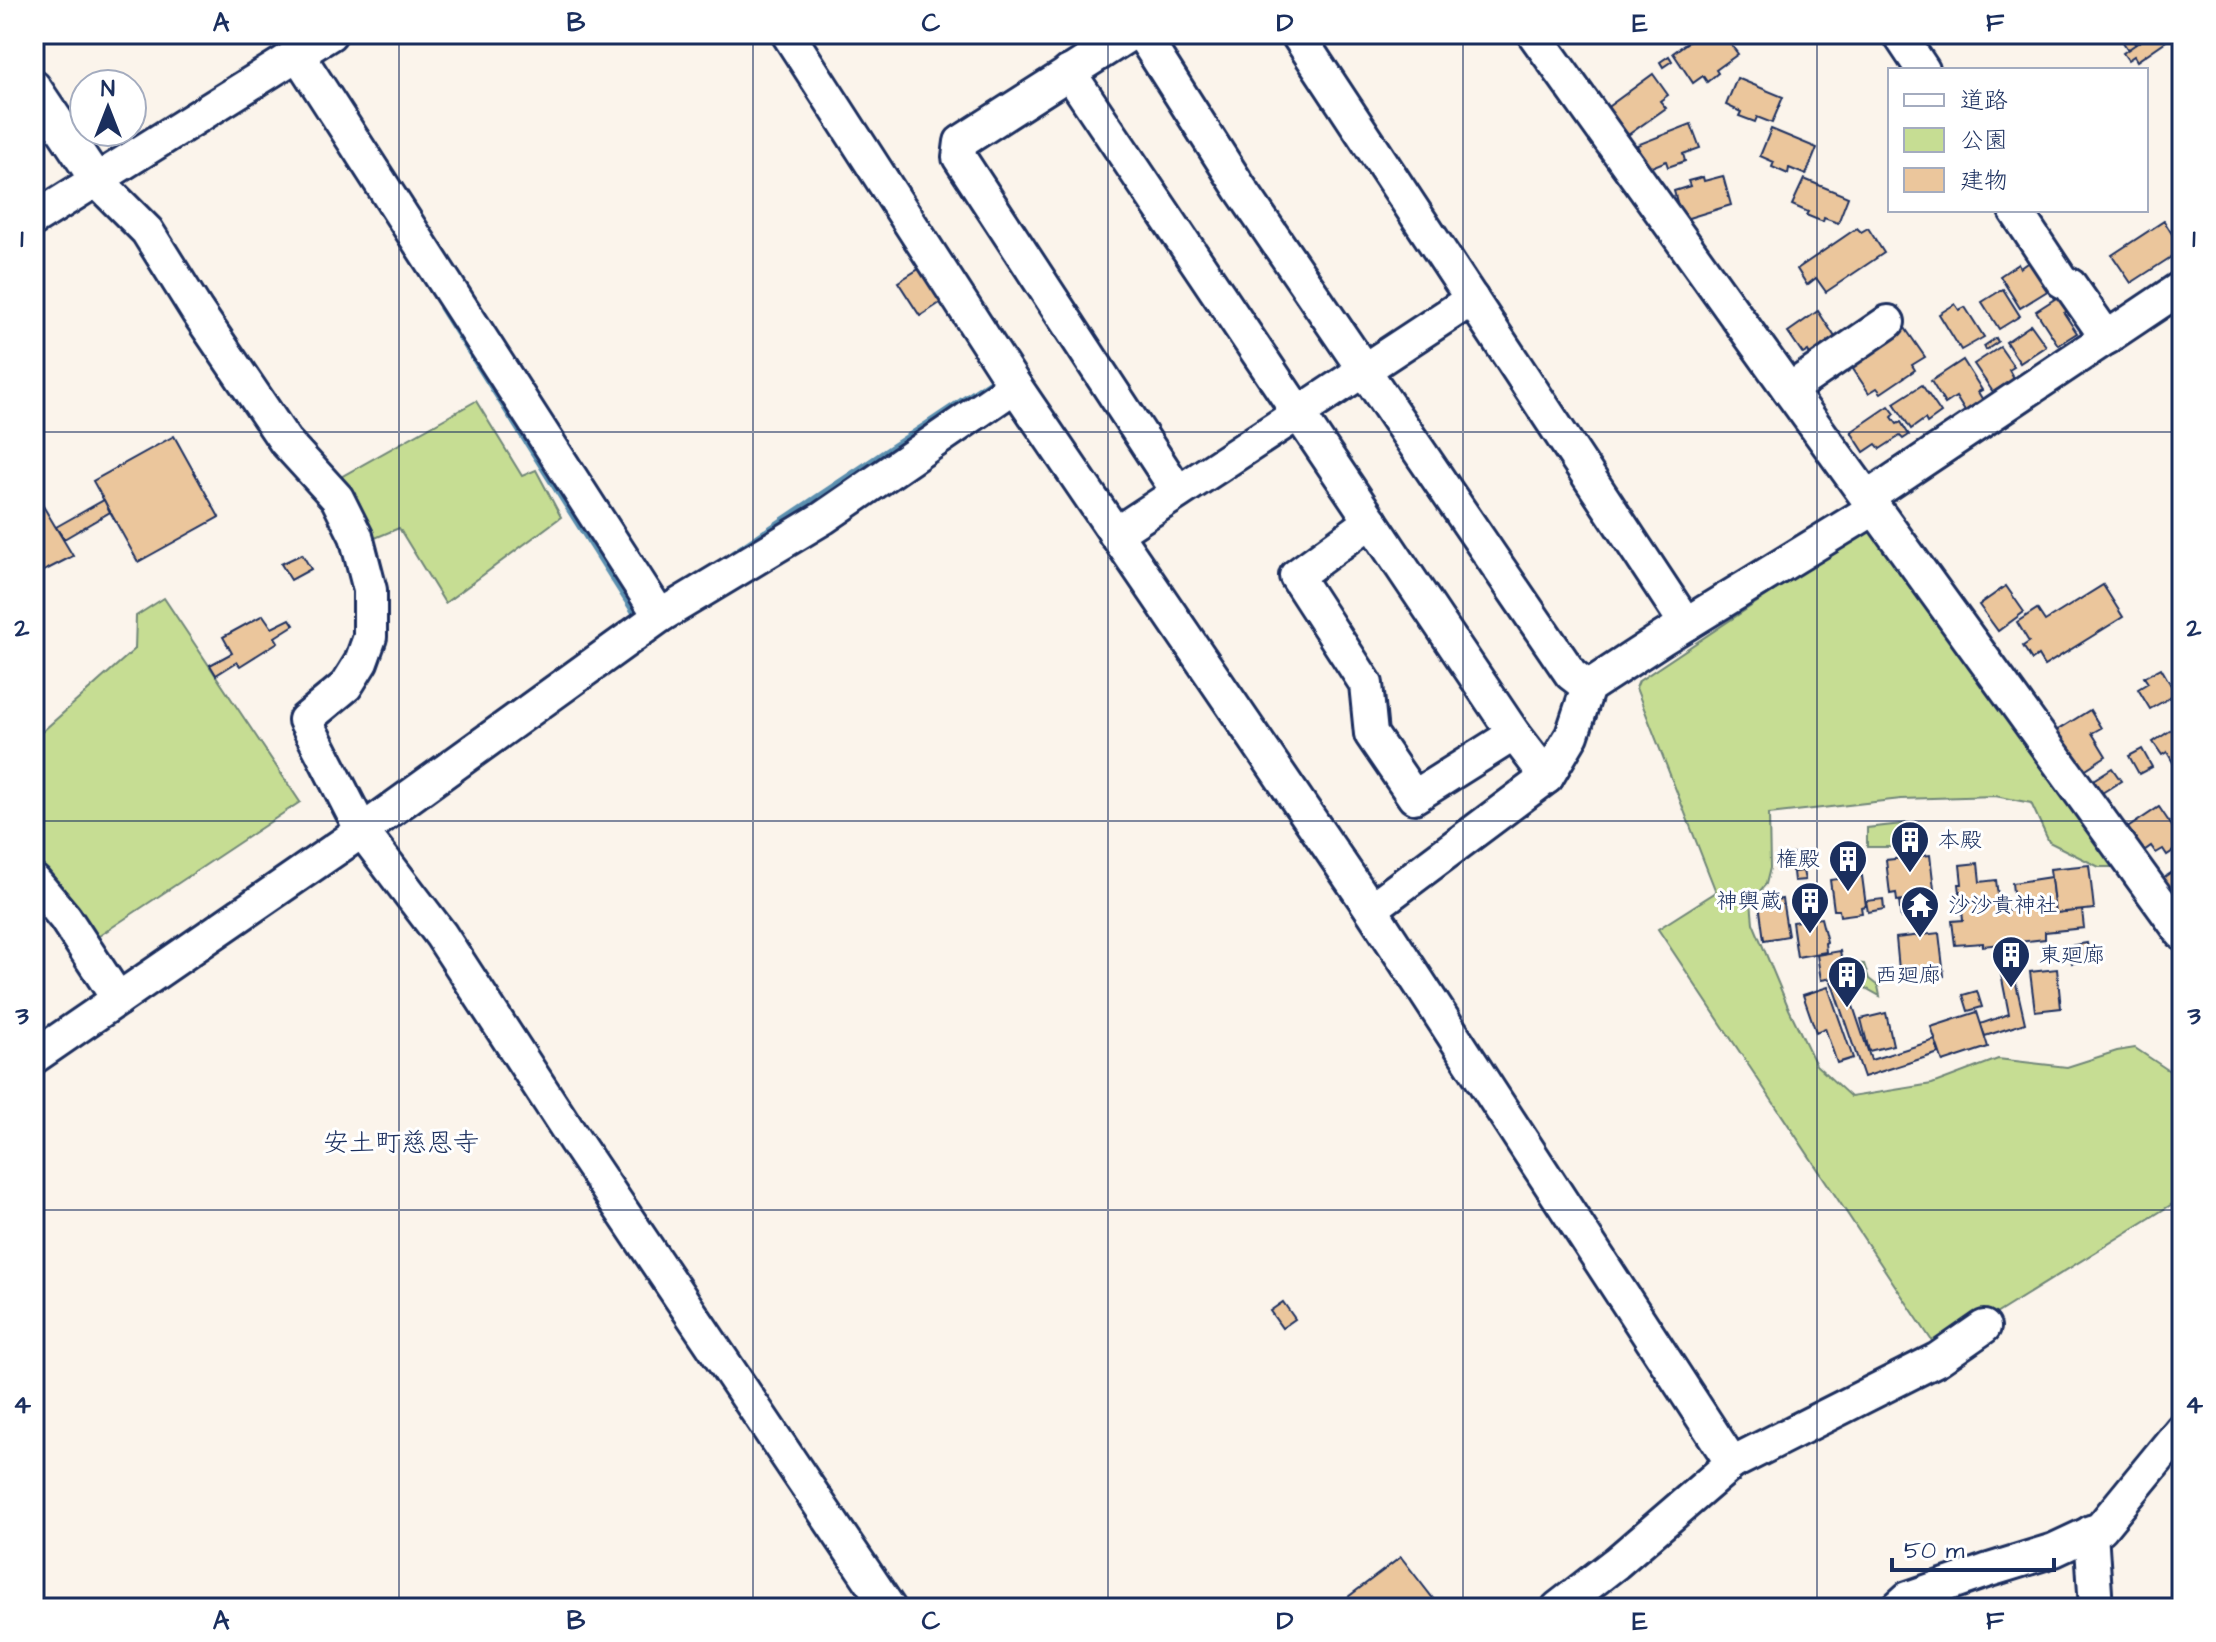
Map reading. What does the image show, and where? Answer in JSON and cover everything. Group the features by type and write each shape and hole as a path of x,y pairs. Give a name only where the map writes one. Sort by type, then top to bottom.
{"street":[{"path":"34,219 330,34"},
{"path":"788,34 1015,386 1371,909 1732,1463"},
{"path":"1130,34 961,142 959,157 1178,492"},
{"path":"1142,34 1240,188 1571,674 1588,687"},
{"path":"1297,34 1686,624"},
{"path":"1534,34 2182,933"},
{"path":"1899,34 1922,68"},
{"path":"297,53 660,616"},
{"path":"1069,72 1514,734 1547,777"},
{"path":"34,87 97,181 147,231 285,441 337,498 356,536 370,590 370,637 361,662 346,686 305,720 362,831 441,935 575,1141 889,1608"},
{"path":"2016,212 2062,281 2070,285 2107,338"},
{"path":"1371,909 1547,777 1572,735 1588,687 1871,503 2182,287"},
{"path":"1115,534 1472,299"},
{"path":"1789,390 1888,322"},
{"path":"34,1057 362,831 660,616 823,518 1015,386"},
{"path":"1371,521 1296,576 1366,684 1371,734 1414,797 1514,734"},
{"path":"34,881 65,918 118,999"},
{"path":"1558,1608 1616,1563 1732,1463 1938,1359 1984,1327"},
{"path":"1897,1608 1908,1598 2054,1550 2101,1528 2182,1429"},
{"path":"2091,1532 2096,1608"}],"green space":[{"path":"476,401 522,476 536,470 561,517 445,603 399,528 363,543 332,482"},
{"name":"沙沙貴神社","path":"1865,530 1877,533 2116,867 2099,867 2049,842 2031,803 1995,796 1901,799 1769,814 1770,868 1766,884 1751,901 1753,923 1816,1065 1851,1097 1932,1084 1998,1059 2067,1067 2135,1048 2177,1076 2182,1074 2182,1198 1938,1350 1658,929 1716,892 1636,688 1639,681"},
{"path":"164,598 300,802 96,938 59,886 34,859 34,739 135,649 136,616"},
{"path":"1911,823 1899,847 1867,847 1867,828"},
{"path":"1849,963 1864,964 1869,979 1878,986 1880,996 1855,982"}],"building":[{"path":"1699,34 1723,34 1738,54 1716,70 1718,73 1707,82 1703,76 1693,83 1673,53"},
{"path":"2118,34 2128,34 2136,45 2128,50"},
{"path":"2138,34 2166,34 2169,39 2137,61 2134,56 2128,60 2123,53 2142,40"},
{"path":"1669,56 1672,61 1663,67 1660,62"},
{"path":"1653,74 1668,95 1660,101 1666,108 1625,137 1605,109"},
{"path":"1737,78 1783,97 1772,123 1757,117 1755,122 1739,116 1741,112 1726,105"},
{"path":"1691,124 1700,148 1683,154 1685,161 1668,167 1666,161 1647,169 1637,145"},
{"path":"1771,129 1817,148 1806,175 1789,168 1788,174 1772,167 1774,162 1760,156"},
{"path":"1723,176 1731,205 1682,220 1674,191 1690,186 1688,181"},
{"path":"1804,179 1848,197 1838,223 1824,218 1823,222 1792,205"},
{"path":"2164,221 2182,250 2131,283 2112,255"},
{"path":"1857,228 1861,232 1868,228 1884,253 1826,292 1816,278 1807,285 1797,269"},
{"path":"2030,261 2049,290 2020,308 2000,276 2018,264 2020,268"},
{"path":"922,267 943,301 920,316 898,282"},
{"path":"2003,289 2020,316 1999,329 1982,302"},
{"path":"2061,295 2069,310 2064,313 2077,333 2058,345 2036,311"},
{"path":"1955,304 1959,310 1965,307 1984,337 1961,350 1939,314"},
{"path":"1818,311 1835,337 1823,345 1826,349 1812,358 1808,351 1803,354 1788,332"},
{"path":"1903,325 1925,357 1912,365 1915,370 1881,393 1877,388 1869,393 1849,363 1876,345 1879,349 1894,339 1891,333"},
{"path":"2031,325 2046,346 2020,363 2006,342"},
{"path":"1996,338 1998,342 1986,350 1984,346"},
{"path":"2000,347 2014,367 2009,370 2014,379 1993,392 1974,364"},
{"path":"1963,360 1982,390 1978,392 1984,402 1966,413 1956,397 1945,404 1931,381"},
{"path":"1922,385 1941,413 1911,429 1894,403"},
{"path":"1889,406 1895,414 1892,417 1897,424 1901,422 1909,435 1903,439 1900,436 1880,449 1876,444 1864,452 1851,432"},
{"path":"174,436 219,517 138,562 93,481"},
{"path":"104,500 110,512 64,539 56,527"},
{"path":"40,501 73,556 34,576 34,504"},
{"path":"302,554 311,569 291,580 281,564"},
{"path":"2103,585 2123,617 2044,666 2038,656 2032,660 2023,646 2029,642 2017,622 2037,609 2045,621"},
{"path":"2006,586 2024,612 1998,631 1979,605"},
{"path":"263,615 272,628 290,619 294,625 275,637 278,642 240,666 237,662 216,675 210,665 232,653 223,637"},
{"path":"2161,668 2176,694 2150,709 2138,689 2148,683 2144,677"},
{"path":"2090,710 2101,728 2092,733 2106,756 2081,772 2056,731"},
{"path":"2182,723 2182,759 2174,764 2167,752 2162,755 2153,742"},
{"path":"2142,749 2152,767 2139,774 2129,756"},
{"path":"2112,768 2121,781 2102,793 2093,780"},
{"path":"2159,807 2182,845 2167,855 2163,849 2156,853 2151,846 2141,853 2126,829"},
{"path":"1801,852 1802,862 1792,863 1791,854"},
{"name":"本殿","path":"1930,855 1934,889 1929,889 1930,897 1897,901 1896,893 1890,894 1886,860"},
{"path":"1802,862 1803,870 1792,871 1792,864"},
{"path":"1978,863 1980,882 1996,880 2000,912 2015,910 2012,883 2051,877 2055,913 2082,910 2084,928 2045,932 2045,939 1983,946 1983,943 1955,945 1952,921 1963,920 1960,865"},
{"path":"2089,865 2094,909 2055,913 2050,869"},
{"path":"2182,865 2182,896 2178,891 2172,895 2161,879"},
{"path":"1803,871 1805,880 1794,881 1793,872"},
{"name":"権殿","path":"1862,876 1866,906 1861,907 1862,913 1840,916 1839,910 1834,910 1830,880"},
{"path":"1806,891 1807,898 1797,899 1797,892"},
{"path":"1929,898 1931,915 1901,918 1899,901"},
{"path":"1782,899 1788,936 1764,940 1759,903"},
{"path":"1883,899 1884,909 1868,912 1866,901"},
{"name":"神輿蔵","path":"1821,918 1827,942 1826,952 1797,957 1792,922"},
{"path":"1939,933 1944,976 1900,980 1896,938"},
{"path":"2087,943 2090,960 2072,963 2069,946"},
{"path":"1840,951 1845,976 1821,980 1817,955"},
{"name":"東廻廊","path":"2011,962 2025,1023 1985,1036 1980,1024 2009,1014 1999,964"},
{"path":"2057,969 2061,1008 2035,1011 2030,972"},
{"name":"西廻廊","path":"1843,976 1871,1060 1935,1040 1939,1053 1864,1077 1830,978"},
{"path":"1828,987 1853,1058 1837,1063 1825,1028 1816,1032 1803,995"},
{"path":"1977,991 1982,1007 1968,1011 1963,995"},
{"path":"1977,1012 1988,1047 1943,1062 1931,1027"},
{"path":"1886,1013 1893,1045 1869,1051 1861,1019"},
{"path":"1283,1302 1295,1319 1282,1328 1270,1311"},
{"path":"1401,1557 1438,1605 1435,1608 1350,1608 1344,1600"}],"waterway":[{"path":"270,34 283,55"},
{"path":"442,308 638,618 642,614"},
{"path":"731,555 995,379"}],"place":[{"name":"本殿","path":"1910,874"},
{"name":"権殿","path":"1848,893"},
{"name":"神輿蔵","path":"1810,935"},
{"name":"沙沙貴神社","path":"1920,939"},
{"name":"東廻廊","path":"2011,989"},
{"name":"西廻廊","path":"1847,1009"}],"district":[{"name":"安土町慈恩寺","path":"401,1143"}]}
